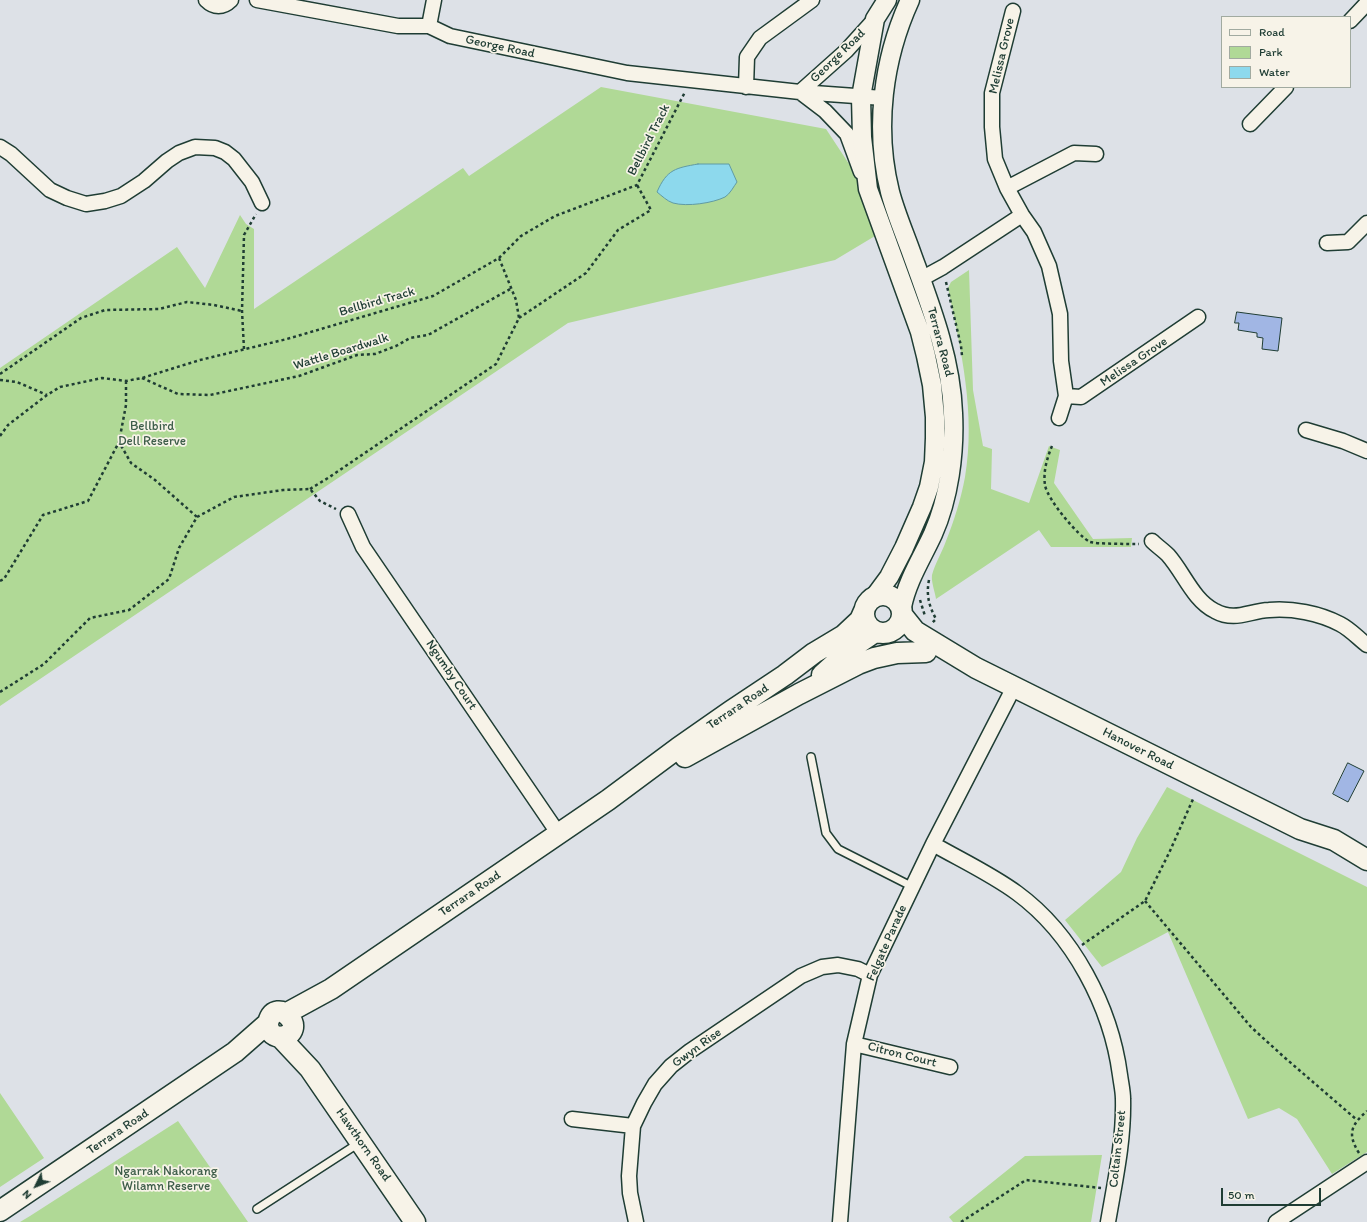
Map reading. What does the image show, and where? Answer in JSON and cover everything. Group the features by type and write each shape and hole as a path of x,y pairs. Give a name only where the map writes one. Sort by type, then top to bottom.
{"main road":[{"path":"882,594 895,598 902,612 900,623 891,632 879,632 866,624 864,611 870,599 875,596 882,594"},
{"name":"Terrara Road","path":"0,1211 235,1052 283,1027 331,989 608,800 730,711 785,676 814,653 844,636 860,620 864,611"},
{"name":"Hanover Road","path":"902,612 915,631 976,668 1300,829 1310,838 1344,854 1366,860"},
{"name":"Hanover Road","path":"879,632 926,652 976,668"},
{"name":"Terrara Road","path":"799,694 853,647 879,632"},
{"name":"Terrara Road","path":"608,800 799,694 874,658 898,653 926,652"},
{"name":"Hawthorn Road","path":"283,1027 415,1222"}],"street":[{"path":"206,0 208,3 218,7 223,6 231,0"},
{"name":"George Road","path":"257,0 398,26 429,26 450,36 627,73 746,87 861,97"},
{"path":"429,26 434,0"},
{"path":"746,87 747,57 760,38 812,0"},
{"name":"Terrara Road","path":"868,189 862,137 861,97 875,19 887,0"},
{"name":"Terrara Road","path":"902,612 904,595 934,533 948,486 953,439 952,388 947,360 921,279 890,192 884,161 882,128 883,98 891,54 904,12 910,0"},
{"path":"1351,19 1367,3"},
{"name":"Melissa Grove","path":"1013,11 992,93 992,127 995,159 1022,215 1034,232 1049,266 1060,314 1062,361 1066,396 1058,418"},
{"name":"George Road","path":"800,92 846,51 875,19"},
{"path":"1250,124 1285,88"},
{"name":"Terrara Road","path":"800,92 825,111 847,134 920,332 932,385 935,417 934,462 929,487 915,527 889,577 875,596"},
{"path":"861,97 883,98"},
{"path":"0,147 11,154 50,190 67,198 86,204 121,196 144,181 167,161 179,153 195,147 215,148 225,152 234,159 252,182 262,203"},
{"path":"1008,188 1074,153 1096,154"},
{"path":"902,283 921,279 943,267 1022,215"},
{"path":"1327,243 1348,242 1367,223"},
{"name":"Melissa Grove","path":"1066,396 1081,397 1198,317"},
{"path":"1306,430 1343,441 1367,451"},
{"name":"Ngumby Court","path":"348,514 363,547 558,834"},
{"path":"1152,541 1168,555 1205,605 1215,612 1233,616 1249,615 1266,610 1286,609 1312,614 1340,624 1367,645"},
{"name":"Felgate Parade","path":"840,1222 854,1044 870,975 933,844 1014,687"},
{"name":"Coltain Street","path":"933,844 1018,893 1041,914 1072,952 1088,977 1101,1003 1111,1031 1116,1052 1123,1097 1122,1130 1108,1222"},
{"name":"Gwyn Rise","path":"636,1222 630,1193 629,1176 633,1126 655,1084 671,1066 690,1051 801,976 822,967 838,965 858,969 870,975"},
{"name":"Citron Court","path":"854,1044 950,1067"},
{"path":"572,1119 633,1126"},
{"path":"1276,1222 1366,1162"}],"lane":[{"path":"811,757 826,833 838,849 913,887"},
{"path":"257,1209 361,1142"}],"path":[{"name":"Bellbird Track","path":"0,436 8,425 47,395 60,387 102,378 126,381 142,378 200,360 287,339 433,296 499,258 521,236 555,216 637,185 692,80"},
{"path":"0,692 44,664 90,618 129,610 169,579 179,548 197,517 234,497 283,490 310,489 496,364 519,318 586,274 618,230 651,210 637,185"},
{"path":"244,349 242,311 244,235 262,203"},
{"path":"499,258 516,300 519,318"},
{"name":"Wattle Boardwalk","path":"142,378 178,394 210,395 299,376 357,355 375,354 396,346 410,338 428,335 512,288"},
{"path":"0,374 81,318 105,310 159,309 187,302 214,305 242,311"},
{"path":"0,380 17,382 47,395"},
{"path":"0,581 4,579 43,514 88,501 119,442 126,405 126,381"},
{"path":"119,442 131,463 155,480 197,517"},
{"path":"1052,446 1046,464 1045,486 1050,499 1075,529 1091,542 1138,544 1152,541"},
{"path":"310,489 320,501 348,514"},
{"path":"1085,943 1145,901 1169,853 1194,797"},
{"path":"1145,901 1251,1027 1357,1120"},
{"path":"1366,1162 1354,1144 1352,1138 1352,1128 1357,1120 1367,1111"},
{"path":"961,1222 1026,1180 1099,1187"}],"green space":[{"name":"Bellbird Dell Reserve","path":"601,87 826,129 859,179 875,236 835,260 568,323 0,706 0,368 177,247 205,288 240,215 246,224 254,229 254,309 463,168 469,176"},
{"path":"969,270 973,390 983,446 992,449 991,489 1029,503 1049,446 1060,450 1054,483 1093,539 1132,538 1131,547 1051,547 1039,530 936,599 932,575 957,510 965,477 969,430 966,382 948,288 951,282"},
{"path":"1167,787 1367,887 1367,1152 1332,1174 1297,1119 1279,1108 1248,1119 1168,932 1102,967 1065,920 1121,872 1137,838"},
{"path":"0,1093 44,1158 0,1187"},
{"name":"Ngarrak Nakorang Wilamn Reserve","path":"178,1121 248,1222 20,1222 30,1216"},
{"path":"1102,1155 1091,1222 953,1222 949,1217 1025,1156"}],"water":[{"path":"698,164 729,164 737,182 727,196 700,204 685,205 673,203 657,192 665,178 673,171"}],"building":[{"path":"1237,312 1282,318 1278,351 1262,349 1263,338 1257,337 1257,333 1238,330 1239,323 1235,323"},
{"path":"1348,763 1364,771 1348,802 1333,794"}]}
